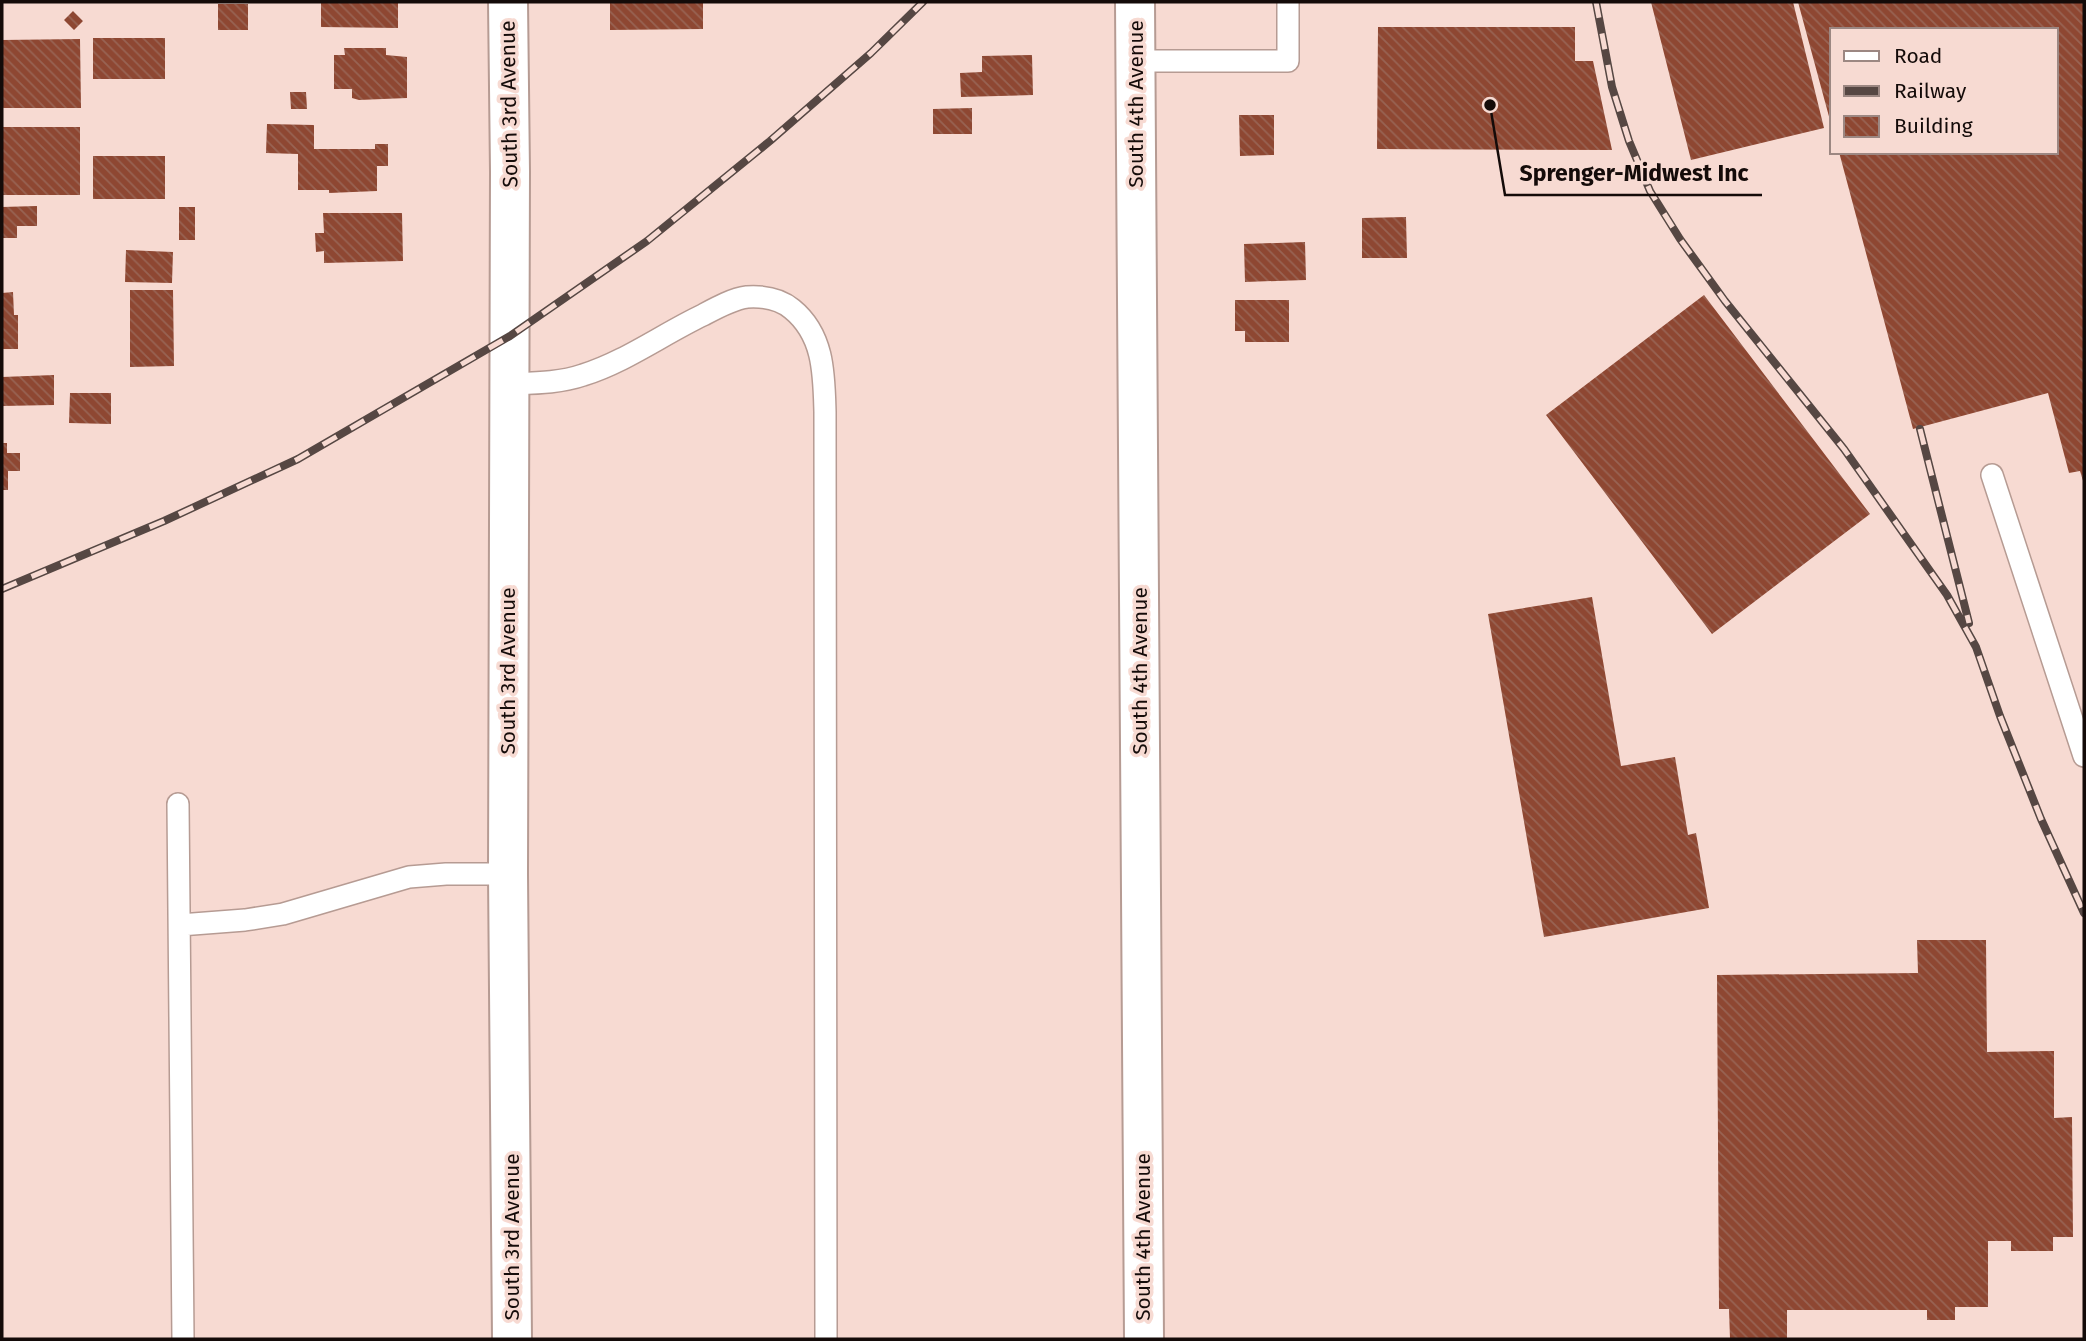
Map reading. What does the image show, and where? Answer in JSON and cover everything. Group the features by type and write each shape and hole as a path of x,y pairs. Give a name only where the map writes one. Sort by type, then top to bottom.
{"street":[{"name":"South 3rd Avenue","path":"508,2 508,874 512,1339"},
{"name":"South 4th Avenue","path":"1135,2 1144,1339"}],"lane":[{"path":"1136,61 1288,61 1288,2"},
{"path":"509,384 555,381 583,375 619,360 724,304 746,297 767,297 786,304 803,317 817,342 824,370 825,412 826,1339"},
{"path":"1992,475 2084,756"},
{"path":"178,804 183,1339"},
{"path":"180,925 283,914 409,877 446,873 508,874"}],"building":[{"path":"321,2 398,2 398,28 321,27"},
{"path":"610,2 703,2 703,29 610,30"},
{"path":"1651,2 1793,2 1824,128 1691,160"},
{"path":"1798,2 2084,2 2084,484 2080,471 2069,473 2048,393 1913,429 1840,154 2058,154 2058,28 1830,28 1830,120"},
{"path":"218,4 248,4 248,30 218,30"},
{"path":"73,11 83,21 74,30 64,20"},
{"path":"1378,27 1575,27 1575,61 1593,61 1612,150 1377,149"},
{"path":"93,38 165,38 165,79 93,79"},
{"path":"80,39 81,108 2,108 2,40"},
{"path":"344,48 386,48 386,55 407,57 407,98 359,100 352,98 352,89 334,89 334,55 345,55"},
{"path":"1032,55 1033,95 961,97 960,73 982,72 982,56"},
{"path":"290,92 306,92 307,109 291,109"},
{"path":"972,108 972,134 933,134 933,109"},
{"path":"1239,115 1274,115 1274,155 1240,156"},
{"path":"267,124 314,125 314,149 375,149 375,144 388,144 388,166 377,166 377,191 329,193 329,190 298,190 298,154 266,153"},
{"path":"2,127 80,127 80,195 2,195"},
{"path":"93,156 165,156 165,199 93,199"},
{"path":"37,206 37,226 17,226 17,238 2,238 2,207"},
{"path":"179,207 195,207 195,240 179,240"},
{"path":"323,213 402,213 403,261 324,263 324,251 316,252 315,233 324,233"},
{"path":"1406,217 1407,258 1362,258 1362,218"},
{"path":"1305,242 1306,280 1245,282 1244,244"},
{"path":"126,250 173,252 172,283 125,282"},
{"path":"130,290 173,290 174,366 130,367"},
{"path":"13,292 14,315 18,315 18,349 2,349 2,293"},
{"path":"1704,295 1870,514 1712,634 1546,415"},
{"path":"1235,300 1289,300 1289,342 1245,342 1245,331 1235,331"},
{"path":"54,375 54,405 2,406 2,377"},
{"path":"70,393 111,393 111,424 69,423"},
{"path":"2,443 7,443 7,453 20,453 20,471 8,471 8,490 2,490"},
{"path":"1592,597 1621,766 1675,757 1688,835 1696,833 1709,908 1544,937 1488,614"},
{"path":"1917,940 1986,940 1987,1052 2054,1051 2054,1118 2072,1117 2073,1237 2053,1237 2053,1251 2011,1251 2011,1241 1988,1241 1988,1307 1955,1307 1955,1320 1927,1320 1927,1310 1787,1310 1787,1339 1730,1339 1729,1309 1719,1309 1717,975 1918,973"}],"railway":[{"path":"2,589 164,521 298,459 510,336 647,241 770,141 871,53 923,2"},
{"path":"1596,2 1612,87 1629,141 1650,191 1680,239 1725,301 1844,449 1947,595 1976,647 2041,819 2084,913"},
{"path":"1920,429 1969,623"}],"place":[{"name":"Sprenger-Midwest Inc","path":"1490,105"}]}
